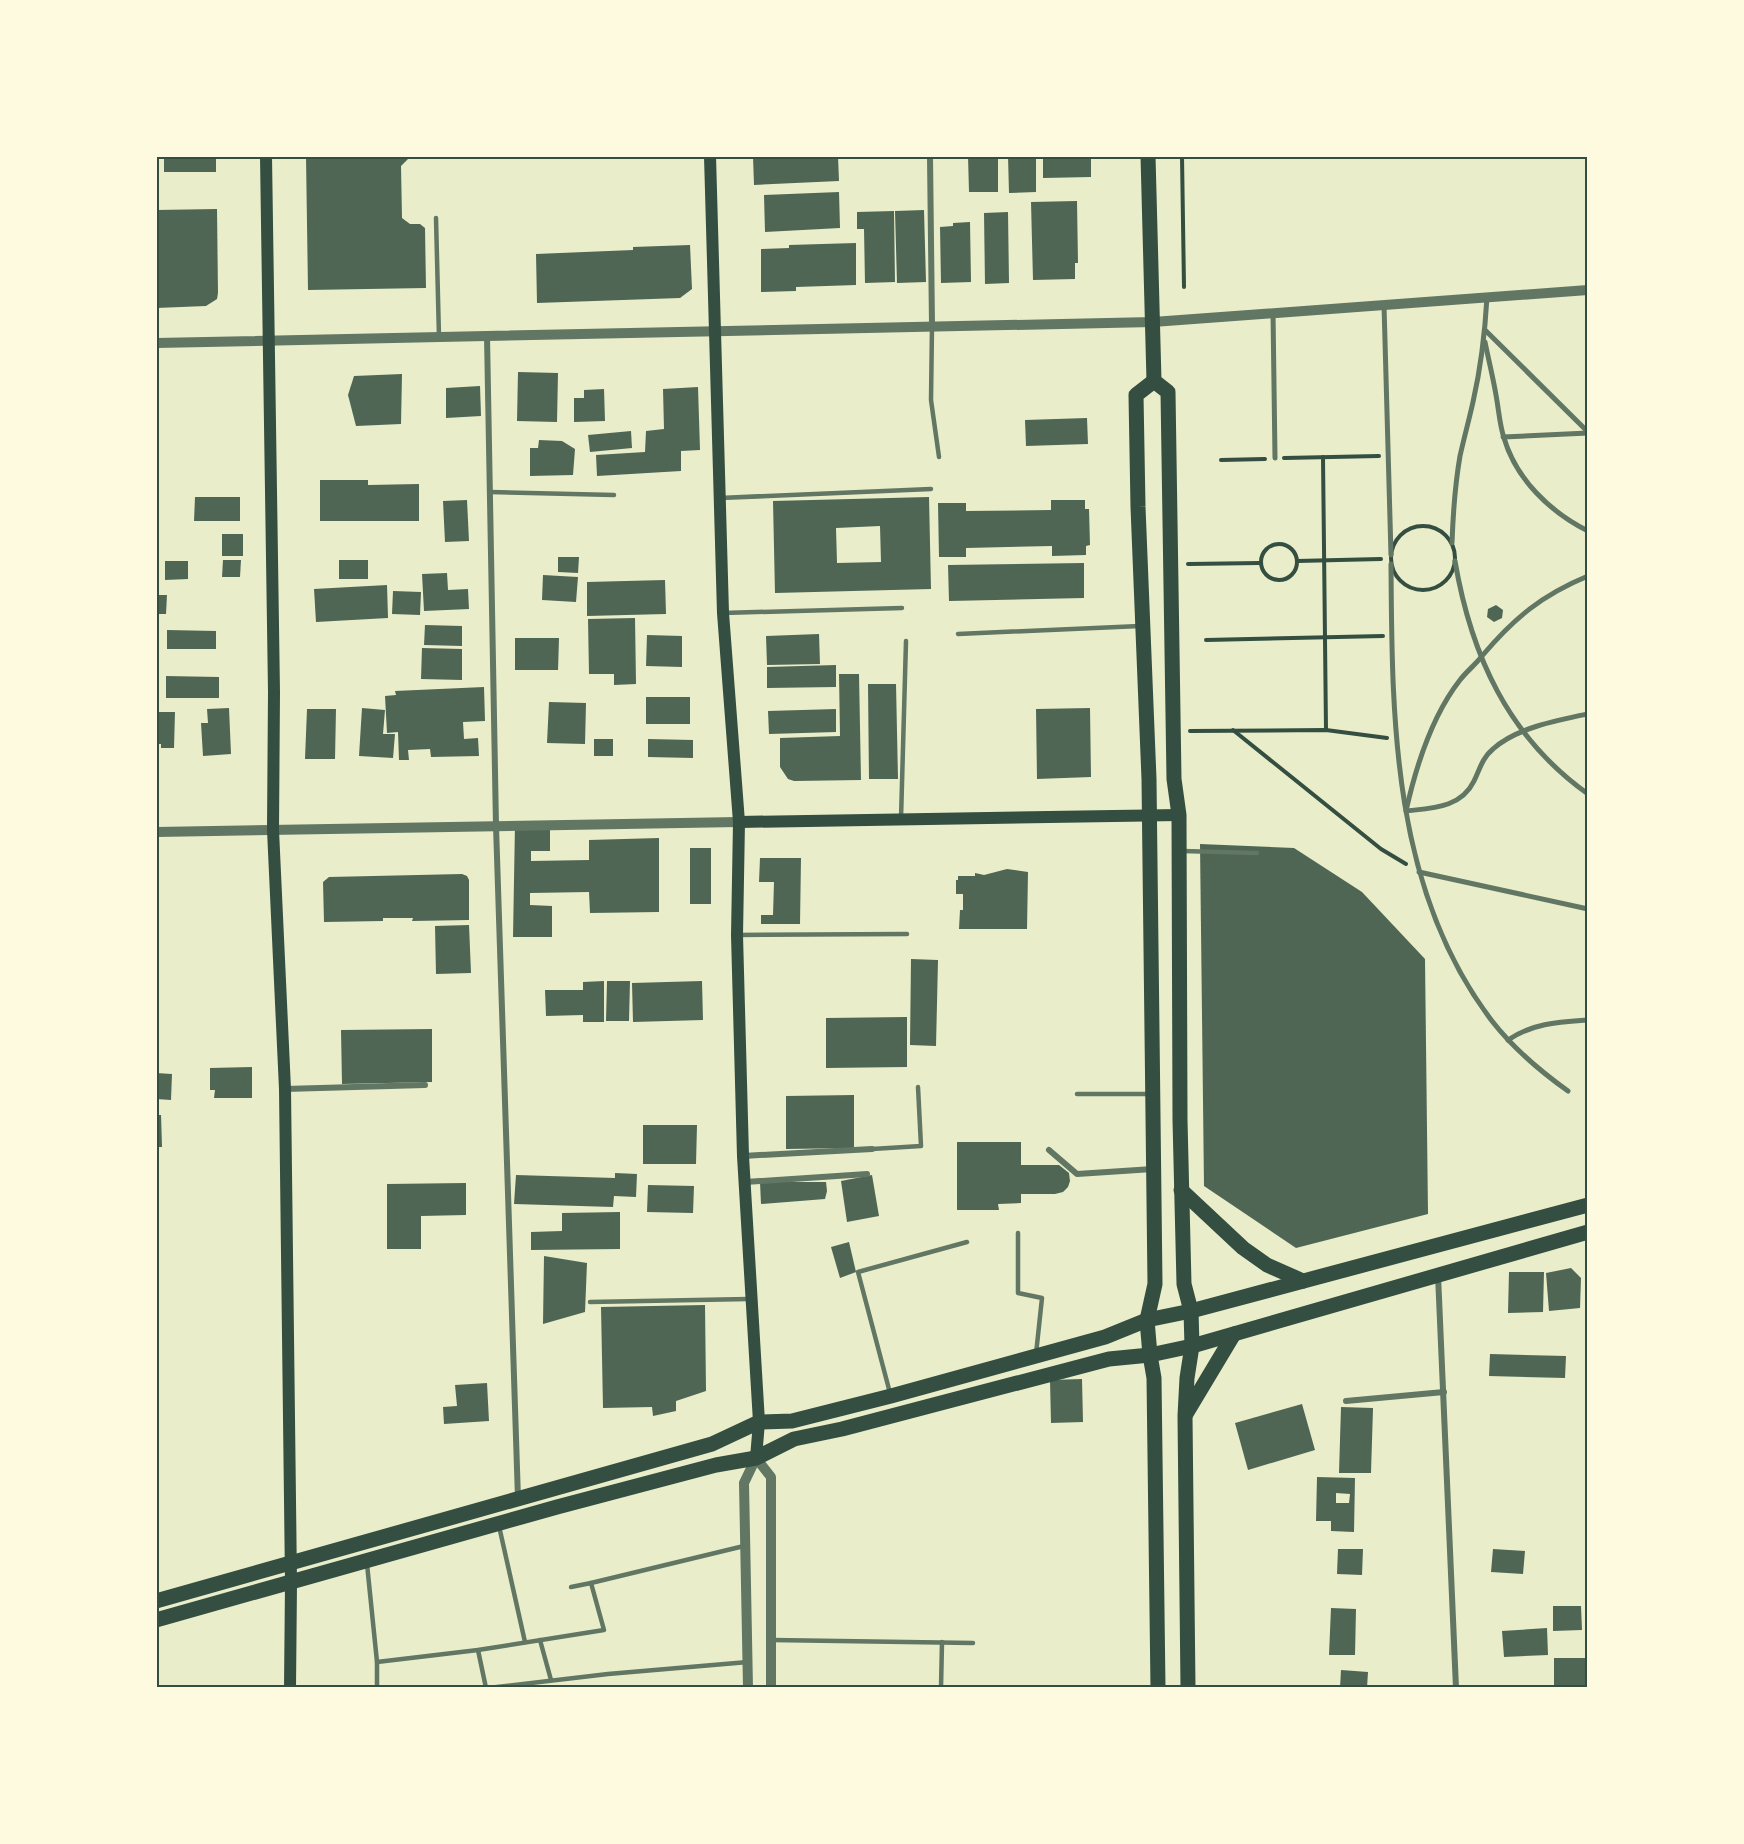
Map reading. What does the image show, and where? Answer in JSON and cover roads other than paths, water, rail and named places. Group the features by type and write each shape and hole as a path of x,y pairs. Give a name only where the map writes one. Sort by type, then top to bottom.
{"main road":[{"path":"266,156 274,692 273,830 285,1089 291,1583 290,1688"},
{"path":"710,156 723,613 739,822 737,935 743,1156 759,1422 756,1458"},
{"path":"1148,156 1154,381"},
{"path":"1154,381 1136,395 1149,779 1155,1284 1147,1320 1154,1378 1158,1688"},
{"path":"1154,381 1168,392 1174,767 1179,815 1184,1284 1191,1311 1191,1346 1185,1416 1188,1688"},
{"path":"739,822 1179,815"},
{"path":"1182,1190 1243,1248 1267,1265 1303,1281"},
{"path":"156,1601 712,1444 759,1422 792,1421 891,1396 1104,1337 1147,1320 1191,1311 1588,1205"},
{"path":"156,1620 518,1518 716,1465 756,1458 794,1439 842,1429 1109,1359 1150,1355 1191,1346 1588,1232"},
{"path":"1185,1416 1234,1334"},
{"path":"518,1500 518,1518"}],"street":[{"path":"930,156 932,326"},
{"path":"156,343 1153,322 1588,290"},
{"path":"1452,543 1453,513 1460,459 1473,404 1484,338 1487,297"},
{"path":"1384,305 1396,739 1406,811 1419,872 1451,953 1492,1021 1508,1040 1547,1076 1568,1091"},
{"path":"1273,312 1275,458"},
{"path":"1485,330 1588,433"},
{"path":"487,336 496,826 518,1500"},
{"path":"1484,338 1503,437 1516,465 1536,492 1564,517 1588,531"},
{"path":"1503,437 1588,433"},
{"path":"1455,561 1465,612 1481,658 1500,694 1524,732 1540,752 1588,794"},
{"path":"1406,811 1419,762 1439,715 1460,680 1496,639 1533,606 1564,587 1588,576"},
{"path":"1406,811 1441,807 1459,800 1472,786 1484,758 1502,742 1546,724 1588,714"},
{"path":"156,832 739,822"},
{"path":"1419,872 1588,909"},
{"path":"1508,1040 1528,1029 1544,1024 1588,1020"},
{"path":"285,1089 424,1085"},
{"path":"743,1156 872,1149"},
{"path":"1049,1150 1077,1174 1153,1168"},
{"path":"745,1182 867,1174"},
{"path":"1438,1275 1456,1688"},
{"path":"1346,1401 1444,1392"},
{"path":"748,1688 744,1483 756,1458 771,1477 771,1688"}],"lane":[{"path":"436,218 439,337"},
{"path":"932,326 931,400 939,457"},
{"path":"720,498 931,489"},
{"path":"490,492 614,495"},
{"path":"723,613 902,608"},
{"path":"958,634 1143,625"},
{"path":"901,819 906,641"},
{"path":"1179,851 1257,852"},
{"path":"737,935 907,934"},
{"path":"872,1149 921,1146 918,1087"},
{"path":"1077,1094 1152,1095"},
{"path":"1018,1233 1018,1293 1042,1298 1035,1356"},
{"path":"891,1396 858,1272 967,1242"},
{"path":"590,1302 752,1299"},
{"path":"498,1524 525,1642"},
{"path":"571,1587 746,1545"},
{"path":"367,1561 377,1662 377,1688"},
{"path":"377,1662 478,1650 603,1630 591,1583"},
{"path":"540,1640 551,1680"},
{"path":"772,1640 973,1643"},
{"path":"941,1688 942,1642"},
{"path":"478,1650 487,1688 748,1662"}]}
